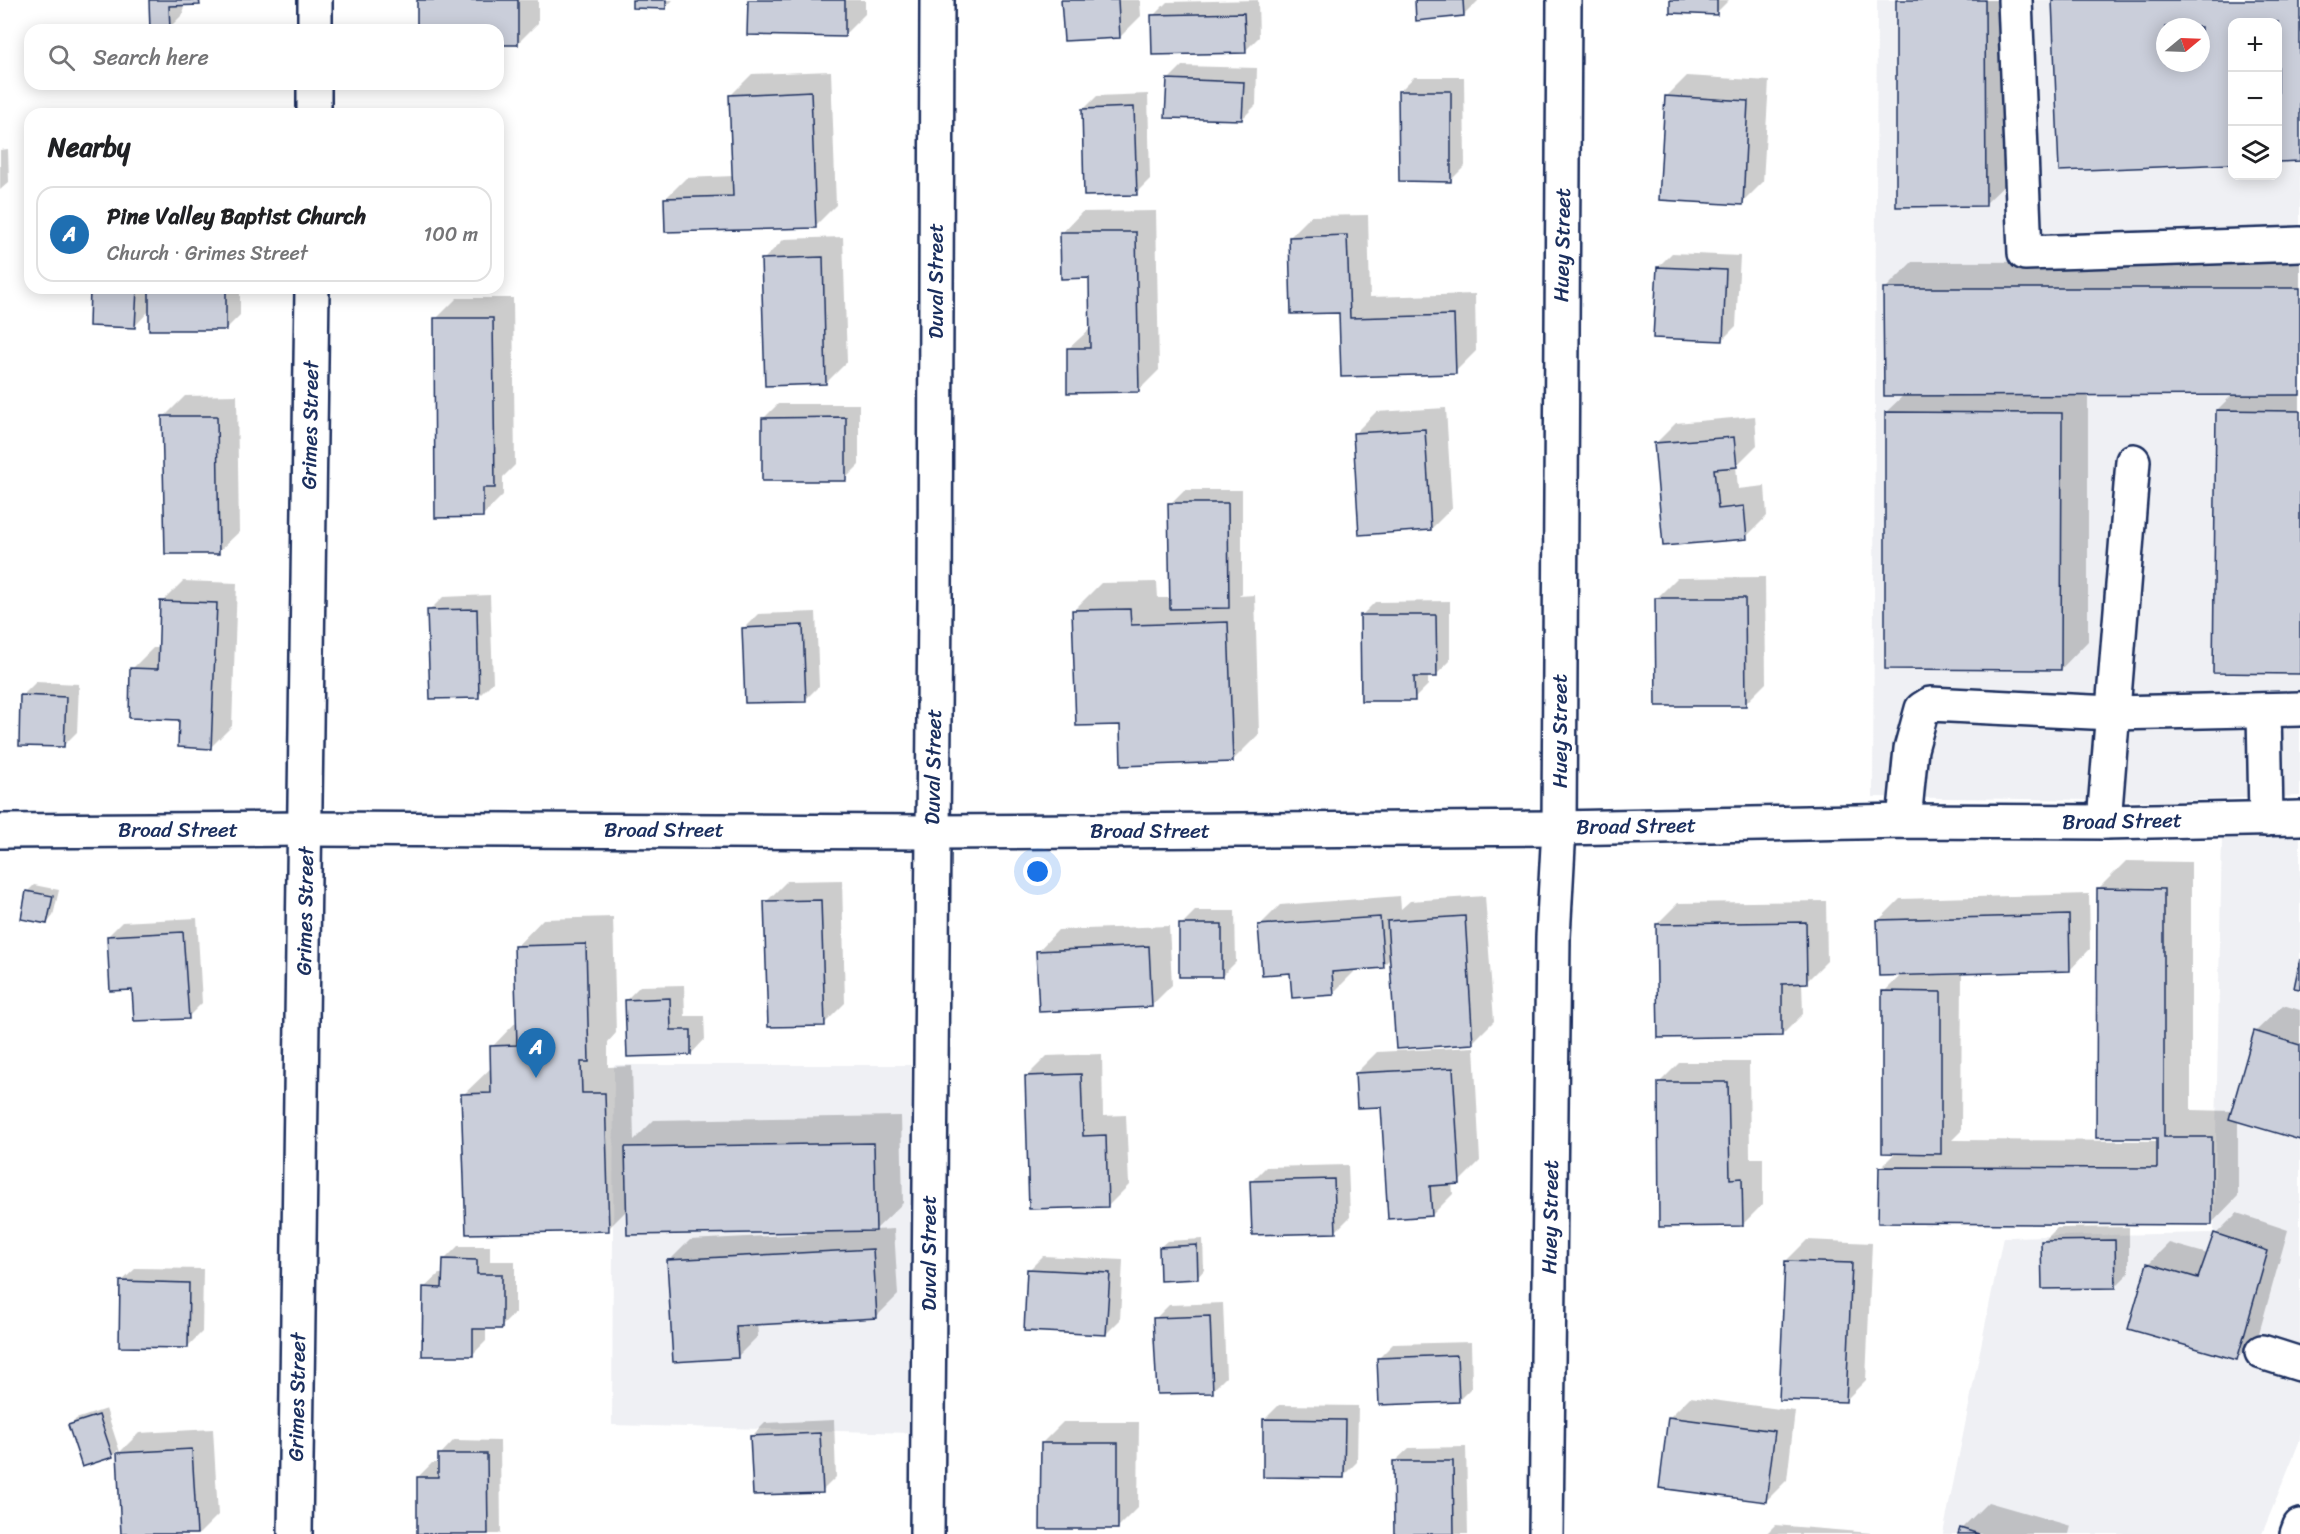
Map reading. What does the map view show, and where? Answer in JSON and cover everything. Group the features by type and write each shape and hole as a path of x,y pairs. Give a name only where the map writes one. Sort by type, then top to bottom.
{"street":[{"path":"315,0 315,24"},
{"name":"Duval Street","path":"927,1534 937,0"},
{"name":"Huey Street","path":"1546,1534 1553,937 1559,828 1564,0"},
{"path":"2015,0 2025,253 2300,244"},
{"path":"314,90 314,108"},
{"name":"Grimes Street","path":"295,1534 312,294"},
{"path":"2104,822 2133,461"},
{"path":"1904,822 1911,749 1922,709 1926,706 2112,713 2300,709"},
{"path":"2264,710 2266,819"},
{"name":"Broad Street","path":"0,831 306,829 932,832 1559,828 2300,818"},
{"path":"2262,1352 2300,1364"},
{"path":"2297,1534 2300,1526"}],"shaded area":[{"path":"1877,0 2300,0 2300,796 2165,801 1873,797"},
{"path":"2222,836 2300,837 2300,1440 2262,1534 1943,1534 2003,1237 2214,1233"},
{"path":"614,1065 911,1065 912,1433 612,1425"}],"building":[{"path":"149,0 199,0 200,5 169,6 170,24 150,24"},
{"path":"417,0 518,0 518,45 504,45 504,24 417,24"},
{"path":"632,0 666,0 666,9 632,8"},
{"path":"748,0 845,0 845,37 747,35"},
{"path":"1061,0 1118,0 1120,38 1064,41"},
{"path":"1415,0 1463,0 1464,16 1416,21"},
{"path":"1670,0 1717,0 1717,15 1670,13"},
{"path":"1896,0 1985,0 1986,206 1896,207"},
{"path":"2052,0 2300,0 2300,161 2282,162 2282,18 2228,18 2228,164 2059,171"},
{"path":"1244,13 1246,53 1152,55 1151,15"},
{"path":"1167,79 1244,82 1242,120 1165,118"},
{"path":"811,91 816,228 665,232 664,198 733,196 729,95"},
{"path":"1398,91 1451,91 1451,182 1399,181"},
{"path":"1665,96 1748,101 1743,205 1659,200"},
{"path":"1134,107 1137,195 1084,196 1082,109"},
{"path":"1060,232 1136,232 1139,392 1067,393 1067,348 1090,348 1089,278 1061,279"},
{"path":"1347,235 1350,318 1454,315 1456,374 1341,377 1339,313 1291,314 1289,237"},
{"path":"823,257 826,384 765,386 761,259"},
{"path":"1657,267 1726,270 1723,341 1653,338"},
{"path":"1883,288 2300,288 2300,395 1884,396"},
{"path":"90,294 137,294 135,328 89,326"},
{"path":"149,294 226,294 226,330 149,330"},
{"path":"434,318 493,318 495,488 483,488 483,517 435,518"},
{"path":"2216,410 2300,411 2300,674 2213,673"},
{"path":"1885,412 2062,413 2061,670 1885,669"},
{"path":"162,416 217,416 219,554 165,554"},
{"path":"846,417 846,481 762,481 762,418"},
{"path":"1425,429 1431,530 1359,535 1353,433"},
{"path":"1734,437 1737,467 1714,469 1718,509 1744,506 1747,539 1663,546 1654,443"},
{"path":"1168,503 1228,503 1229,608 1170,609"},
{"path":"1655,598 1745,598 1746,706 1656,706"},
{"path":"160,601 217,603 211,749 178,747 179,720 129,718 130,668 158,669"},
{"path":"477,609 479,698 430,699 427,610"},
{"path":"1130,609 1131,625 1228,622 1233,762 1121,766 1120,725 1076,726 1072,610"},
{"path":"1360,615 1436,615 1437,677 1414,677 1415,701 1361,701"},
{"path":"803,625 806,702 745,703 742,628"},
{"path":"20,695 66,697 64,747 19,746"},
{"path":"2097,888 2164,889 2164,1137 2212,1137 2212,1225 1878,1223 1879,1167 2157,1168 2157,1138 2096,1138"},
{"path":"26,891 53,896 47,924 21,919"},
{"path":"821,900 825,1026 768,1027 764,901"},
{"path":"2069,915 2070,971 1879,976 1877,920"},
{"path":"1465,916 1473,1044 1396,1049 1387,921"},
{"path":"1380,917 1384,968 1332,972 1334,995 1292,998 1290,973 1262,975 1258,925"},
{"path":"1806,922 1807,983 1782,984 1782,1036 1658,1038 1656,924"},
{"path":"1179,924 1222,924 1222,977 1179,977"},
{"path":"183,932 189,1019 134,1021 132,990 110,991 107,936"},
{"path":"586,944 589,1062 581,1062 582,1093 605,1093 609,1231 466,1234 461,1094 491,1093 490,1046 517,1045 514,946"},
{"path":"1149,946 1152,1007 1039,1012 1036,951"},
{"path":"2300,959 2300,989 2294,988"},
{"path":"1882,991 1941,992 1941,1154 1882,1153"},
{"path":"670,998 671,1030 691,1030 691,1055 627,1057 625,1000"},
{"path":"2254,1031 2300,1045 2300,1140 2229,1119"},
{"path":"1453,1068 1460,1184 1430,1186 1432,1216 1388,1219 1381,1107 1357,1108 1355,1073"},
{"path":"1081,1074 1083,1136 1106,1135 1108,1207 1029,1209 1025,1076"},
{"path":"1658,1082 1728,1082 1730,1179 1742,1178 1743,1226 1659,1227"},
{"path":"874,1143 876,1231 627,1235 625,1147"},
{"path":"1334,1179 1336,1233 1252,1235 1250,1181"},
{"path":"2214,1233 2268,1251 2237,1360 2128,1329 2147,1263 2198,1278"},
{"path":"2115,1240 2116,1288 2042,1289 2041,1241"},
{"path":"1197,1245 1198,1279 1160,1281 1159,1247"},
{"path":"873,1249 877,1318 736,1326 738,1358 673,1362 667,1260"},
{"path":"443,1259 477,1260 477,1274 502,1274 502,1329 473,1329 473,1356 422,1356 423,1287 442,1288"},
{"path":"1785,1261 1852,1263 1846,1402 1779,1400"},
{"path":"1027,1269 1110,1273 1106,1335 1024,1331"},
{"path":"120,1281 189,1283 188,1348 119,1347"},
{"path":"1210,1316 1213,1393 1157,1394 1153,1318"},
{"path":"1457,1355 1459,1402 1379,1405 1377,1358"},
{"path":"99,1415 113,1457 82,1467 68,1425"},
{"path":"1668,1417 1775,1431 1766,1502 1659,1488"},
{"path":"1263,1419 1345,1420 1344,1478 1263,1477"},
{"path":"820,1433 823,1493 753,1495 750,1436"},
{"path":"1041,1443 1118,1443 1118,1529 1040,1529"},
{"path":"192,1449 197,1534 121,1534 117,1453"},
{"path":"438,1454 487,1454 488,1534 417,1534 417,1477 438,1477"},
{"path":"1393,1461 1453,1461 1454,1534 1394,1534"},
{"path":"1960,1528 1979,1534 1958,1534"}],"place":[{"name":"Pine Valley Baptist Church","path":"536,1078"}]}
